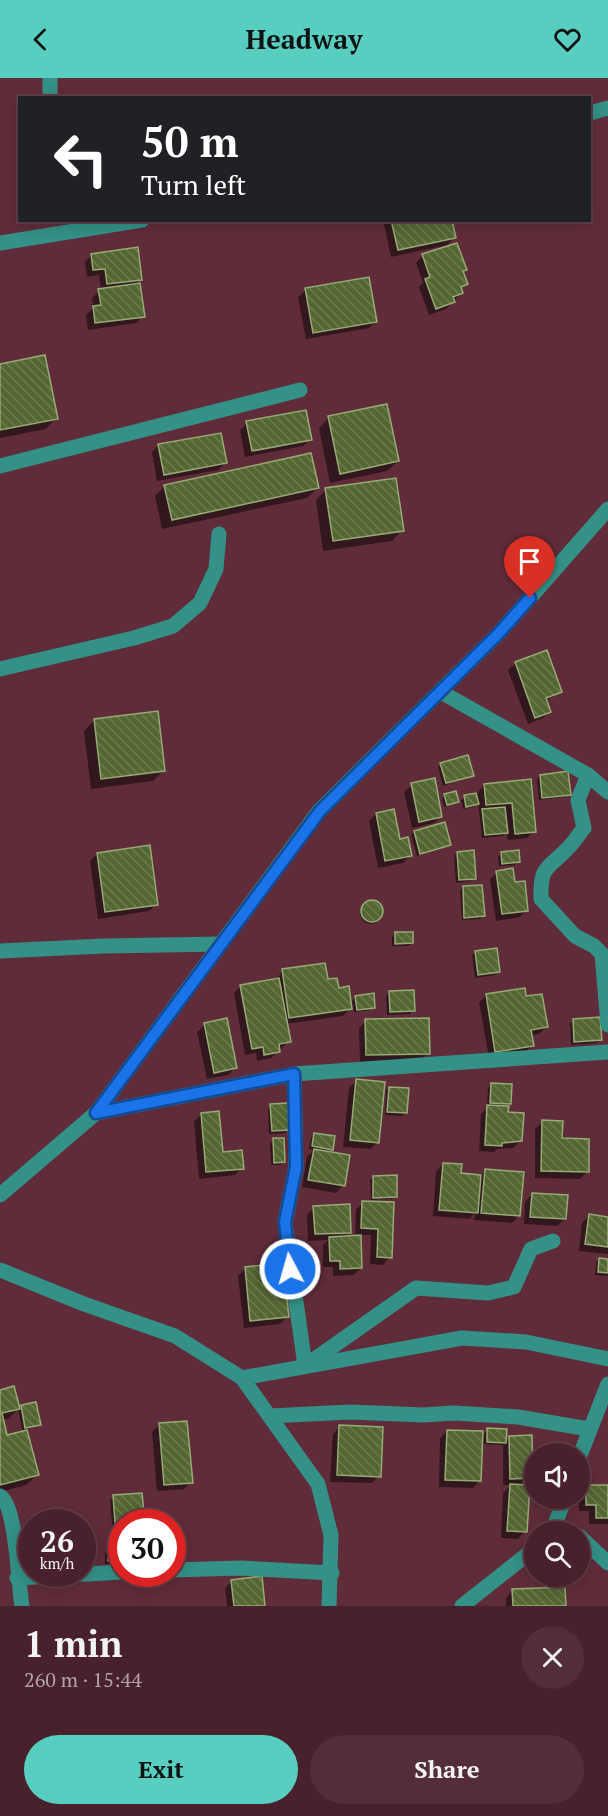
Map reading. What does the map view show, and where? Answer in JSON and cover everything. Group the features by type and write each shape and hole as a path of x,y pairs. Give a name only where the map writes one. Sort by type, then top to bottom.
{"street":[{"path":"50,78 50,96"},
{"path":"591,113 608,108"},
{"path":"0,243 46,227 114,222"},
{"path":"0,466 300,390"},
{"path":"0,1195 96,1113 320,811 499,633 608,509"},
{"path":"0,669 134,639 173,626 200,603 216,569 219,534"},
{"path":"441,692 588,775 608,792"},
{"path":"588,775 578,800 584,828 569,847 546,866 540,880 541,899 575,936 594,946 602,954 608,1025"},
{"path":"0,951 221,944"},
{"path":"96,1113 294,1074 608,1052"},
{"path":"294,1074 296,1167 285,1222 305,1366"},
{"path":"305,1366 416,1288 488,1293 514,1287 531,1249 553,1241"},
{"path":"0,1270 84,1304 175,1336 242,1378 318,1484 331,1535 332,1573 329,1606"},
{"path":"242,1378 462,1338 526,1342 608,1359"},
{"path":"584,1443 608,1384"},
{"path":"270,1416 350,1412 423,1415 454,1413 518,1417 589,1429"},
{"path":"0,1496 11,1513 22,1606"},
{"path":"590,1546 608,1563"},
{"path":"462,1606 524,1557"},
{"path":"186,1570 241,1568 332,1573"},
{"path":"17,1578 108,1573"}],"building":[{"path":"391,222 452,222 456,238 398,250"},
{"path":"457,243 467,270 463,271 468,284 461,287 463,293 453,297 455,302 436,309 425,279 430,277 422,254"},
{"path":"138,247 142,280 107,284 105,269 93,270 91,254"},
{"path":"369,277 377,322 313,333 305,288"},
{"path":"140,283 145,317 95,323 93,306 101,305 98,289"},
{"path":"45,355 58,419 0,430 0,364"},
{"path":"387,404 399,461 340,474 328,416"},
{"path":"306,410 312,440 252,451 246,421"},
{"path":"221,433 227,463 164,475 158,444"},
{"path":"311,453 319,488 172,520 164,485"},
{"path":"396,478 404,531 333,541 325,488"},
{"path":"547,650 562,692 546,698 551,712 535,718 515,662"},
{"path":"158,711 165,771 101,779 94,719"},
{"path":"468,755 474,776 446,783 440,763"},
{"path":"568,771 571,795 542,798 540,775"},
{"path":"435,778 442,817 419,822 411,783"},
{"path":"531,779 536,832 515,834 512,803 486,805 484,784"},
{"path":"456,791 459,802 447,805 444,794"},
{"path":"476,793 479,804 466,807 464,795"},
{"path":"505,807 508,833 485,835 482,809"},
{"path":"394,809 400,839 408,837 412,856 385,861 376,813"},
{"path":"445,822 451,845 420,854 414,831"},
{"path":"150,845 158,905 105,912 97,853"},
{"path":"474,850 476,879 459,880 457,852"},
{"path":"519,850 520,862 502,864 501,852"},
{"path":"513,868 515,882 525,881 528,911 502,914 496,871"},
{"path":"482,885 485,916 464,918 463,886"},
{"path":"372,900 380,903 383,911 380,919 372,922 364,919 361,911 364,903"},
{"path":"395,932 413,932 413,943 395,944"},
{"path":"497,948 500,972 478,975 475,951"},
{"path":"325,963 328,979 337,978 339,988 349,986 352,1009 289,1018 282,969"},
{"path":"279,978 291,1042 279,1044 280,1052 264,1055 263,1047 252,1049 240,985"},
{"path":"525,988 526,996 542,994 548,1027 531,1030 534,1046 495,1052 486,994"},
{"path":"414,990 415,1011 390,1012 389,991"},
{"path":"374,993 375,1008 357,1010 355,996"},
{"path":"600,1017 602,1040 574,1042 573,1019"},
{"path":"227,1018 237,1068 214,1073 204,1023"},
{"path":"429,1018 430,1054 366,1055 365,1019"},
{"path":"356,1079 385,1082 379,1143 350,1140"},
{"path":"491,1083 512,1084 511,1104 490,1103"},
{"path":"389,1087 409,1088 407,1113 387,1112"},
{"path":"288,1103 290,1130 272,1131 270,1104"},
{"path":"487,1105 509,1106 508,1112 524,1113 522,1141 502,1143 502,1146 485,1145"},
{"path":"219,1111 223,1152 242,1150 244,1169 206,1172 201,1113"},
{"path":"542,1120 563,1121 562,1138 589,1139 589,1172 541,1171"},
{"path":"314,1133 335,1136 333,1150 312,1146"},
{"path":"273,1138 284,1138 285,1162 274,1163"},
{"path":"314,1149 350,1155 345,1186 308,1180"},
{"path":"443,1163 462,1164 461,1173 481,1175 478,1213 439,1210"},
{"path":"485,1169 524,1172 520,1216 481,1213"},
{"path":"397,1175 397,1197 373,1198 373,1176"},
{"path":"532,1193 568,1195 566,1219 530,1217"},
{"path":"362,1201 394,1202 392,1258 377,1257 378,1229 361,1228"},
{"path":"350,1204 351,1233 315,1234 313,1206"},
{"path":"589,1214 608,1217 608,1247 585,1244"},
{"path":"361,1235 362,1268 340,1269 340,1261 330,1261 329,1237"},
{"path":"599,1258 608,1259 608,1273 598,1272"},
{"path":"283,1263 289,1317 250,1321 245,1267"},
{"path":"14,1386 20,1409 2,1413 7,1435 27,1430 39,1475 0,1485 0,1390"},
{"path":"36,1402 41,1425 25,1428 21,1405"},
{"path":"187,1421 193,1483 164,1485 159,1423"},
{"path":"339,1425 383,1427 381,1477 337,1475"},
{"path":"487,1428 507,1429 506,1443 487,1442"},
{"path":"447,1430 483,1431 481,1481 445,1480"},
{"path":"532,1435 532,1443 524,1443 524,1478 510,1479 509,1436"},
{"path":"510,1484 524,1485 524,1509 528,1509 528,1521 524,1521 524,1532 507,1531"},
{"path":"590,1485 608,1485 608,1518 596,1518 596,1505 590,1505"},
{"path":"142,1493 144,1509 114,1509 113,1495"},
{"path":"262,1576 265,1606 234,1606 231,1580"},
{"path":"565,1587 566,1606 513,1606 512,1589"}],"route":[{"path":"290,1269 285,1222 296,1167 294,1074 96,1113 320,811 499,633 530,598"}]}
